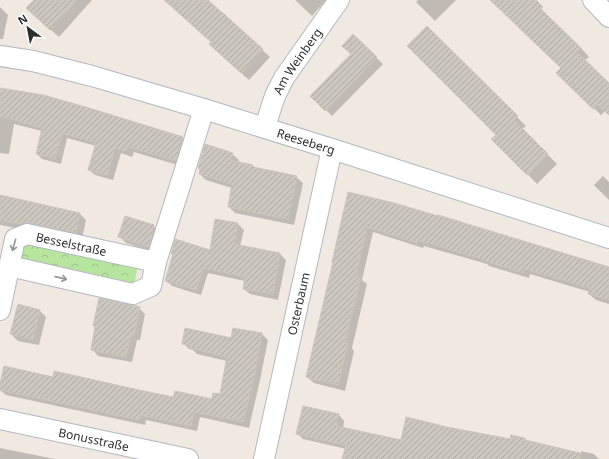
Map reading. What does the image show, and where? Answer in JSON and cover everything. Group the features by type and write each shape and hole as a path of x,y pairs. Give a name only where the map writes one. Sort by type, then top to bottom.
{"street":[{"name":"Am Weinberg","path":"265,128 275,96 284,78 339,0"},
{"path":"593,0 609,17"},
{"name":"Reeseberg","path":"0,56 40,62 204,109 609,238"},
{"path":"9,266 133,294 151,286 156,262 204,109"},
{"name":"Osterbaum","path":"264,459 332,149"},
{"name":"Besselstraße","path":"0,310 15,239 27,234 156,262"},
{"name":"Bonusstraße","path":"0,419 188,459"}],"green space":[{"path":"24,239 138,265 133,290 19,264"}],"building":[{"path":"34,0 77,0 50,30 26,8"},
{"path":"164,0 208,0 263,49 241,73 209,44 211,42"},
{"path":"490,0 536,0 543,7 541,9 582,49 578,53 609,83 609,115 597,104 593,109 556,73 561,68"},
{"path":"427,26 518,116 514,120 548,154 527,175 491,139 496,135 407,46"},
{"path":"353,34 377,57 325,111 310,96 351,54 342,46"},
{"path":"0,88 43,95 183,137 176,161 128,147 126,151 115,148 107,175 88,170 96,143 62,133 55,159 36,154 42,128 0,116"},
{"path":"205,144 233,153 230,160 253,165 253,167 297,176 288,219 228,207 232,184 199,174 200,169 198,168"},
{"path":"348,192 438,215 609,267 609,300 588,294 590,288 524,269 523,273 418,240 417,243 367,227 356,276 361,277 345,343 348,343 338,385 306,377"},
{"path":"0,195 80,213 76,233 29,223 20,224 0,220"},
{"path":"125,216 154,225 149,247 118,237"},
{"path":"215,219 238,223 234,244 280,253 273,294 243,289 245,277 203,268 196,290 165,281 173,254 171,254 175,239 210,250"},
{"path":"99,298 140,307 134,335 131,334 126,357 91,350 95,326 93,326"},
{"path":"18,304 40,310 33,340 10,334"},
{"path":"185,328 231,338 233,328 262,333 255,373 243,422 194,412 191,426 140,415 139,420 0,390 4,366 53,377 54,371 173,397 175,391 212,399 213,393 220,394 227,357 190,348 190,345 182,344"},
{"path":"303,406 339,414 336,426 401,440 406,417 447,427 510,439 511,435 525,438 525,440 580,453 580,459 342,459 346,445 296,434"}]}
